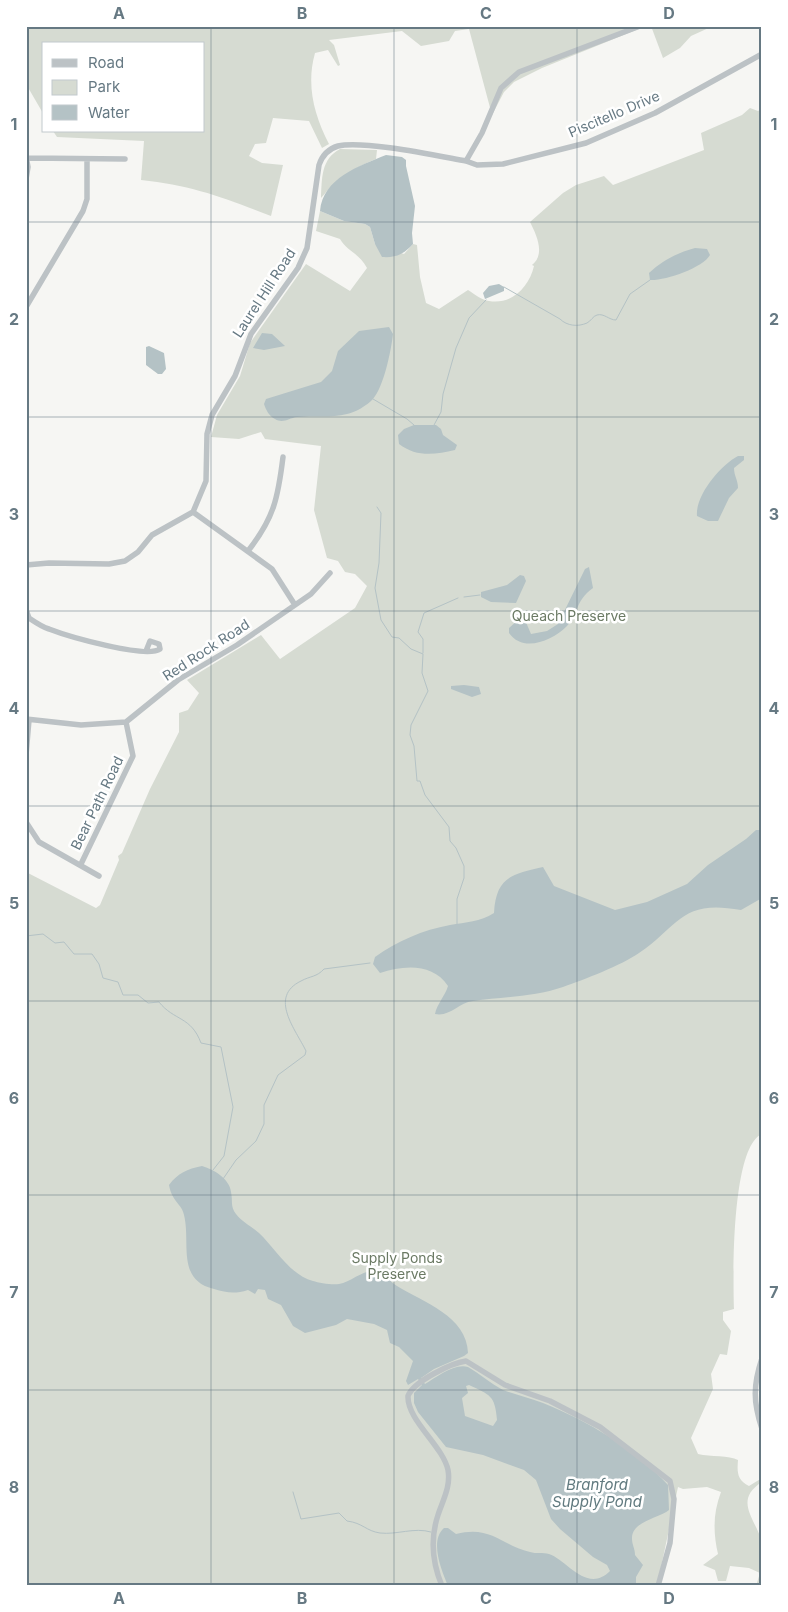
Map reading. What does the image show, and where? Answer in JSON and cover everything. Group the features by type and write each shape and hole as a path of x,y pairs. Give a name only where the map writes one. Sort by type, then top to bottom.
{"street":[{"path":"466,161 482,133 501,88 519,72 640,26"},
{"name":"Piscitello Drive","path":"466,161 477,165 503,164 586,143 655,113 762,54"},
{"name":"Laurel Hill Road","path":"193,512 206,481 207,434 212,415 234,376 251,334 298,268 307,248 319,165 323,156 331,150 345,145 410,152 466,161"},
{"path":"26,179 27,157 125,159"},
{"path":"26,307 83,211 87,199 87,159"},
{"path":"248,551 264,531 278,497 283,458"},
{"path":"26,565 49,563 109,564 125,561 138,552 152,535 193,512 272,569 295,605"},
{"name":"Red Rock Road","path":"126,722 178,680 237,645 311,594 330,573"},
{"path":"26,610 29,618 47,629 111,647 146,651"},
{"path":"26,755 28,720 81,725 126,722"},
{"name":"Bear Path Road","path":"81,864 133,756 126,722"},
{"path":"26,822 39,842 81,864 99,876"},
{"path":"762,1358 754,1385 756,1410 762,1429"},
{"path":"442,1586 432,1548 436,1521 448,1488 448,1471 441,1455 410,1408 408,1400 409,1392 422,1382 453,1365 468,1361 505,1385 550,1401 600,1427 665,1475 673,1488 674,1504 669,1549 658,1586"}],"green space":[{"path":"26,26 646,26 542,68 514,82 504,92 492,115 469,29 455,31 449,41 421,46 402,31 329,40 334,45 340,65 338,66 328,50 315,53 311,77 313,100 319,122 329,144 322,148 309,121 273,118 266,143 255,144 249,156 262,163 283,165 271,216 208,193 176,185 141,180 144,141 57,137 54,132 205,132 205,42 42,42 42,112 26,84"},
{"path":"651,26 713,26 691,36 680,48 663,58"},
{"name":"Supply Ponds Preserve","path":"750,108 758,111 762,109 762,1134 752,1144 744,1163 739,1187 734,1244 734,1309 723,1312 723,1320 731,1331 727,1355 720,1354 711,1374 713,1389 691,1438 698,1454 730,1457 738,1460 740,1478 749,1486 762,1478 762,1482 753,1489 747,1504 762,1543 762,1586 756,1586 760,1573 749,1568 730,1566 726,1581 718,1581 715,1570 703,1565 718,1554 715,1523 716,1507 721,1492 707,1487 683,1489 678,1487 657,1586 26,1586 26,872 96,908 100,905 119,860 118,856 122,853 150,789 179,732 179,713 188,710 199,693 187,680 261,635 280,659 355,608 367,586 355,574 345,572 338,561 327,558 314,510 321,446 265,439 261,432 239,439 211,437 217,415 240,376 250,343 306,264 350,291 367,268 361,259 346,247 340,239 316,231 320,211 344,221 365,224 370,227 375,244 404,254 413,244 417,245 420,277 426,303 439,309 468,290 478,297 497,302 518,293 528,281 534,266 532,265 536,260 539,250 535,232 530,222 563,193 576,185 604,176 613,185 704,150 701,133 742,115"},
{"path":"340,149 377,150 376,159 346,175 321,198 322,176 326,164 329,158"}],"water":[{"path":"386,155 402,157 406,160 415,206 412,233 413,244 399,255 391,257 382,257 375,244 370,227 365,224 344,221 320,211 328,190 335,182 354,169"},
{"path":"695,248 707,249 710,255 700,265 683,273 650,280 649,273 660,264 676,255"},
{"path":"499,284 504,287 504,291 485,299 483,293 489,286"},
{"path":"389,327 393,334 391,350 380,386 368,404 347,414 297,417 283,421 275,419 268,413 264,404 266,399 321,382 332,371 338,351 359,331"},
{"path":"262,333 272,334 285,346 264,350 253,348"},
{"path":"149,346 164,353 166,369 162,374 158,374 146,365 146,347"},
{"path":"414,425 436,425 441,429 443,435 457,445 455,450 426,454 405,448 399,444 398,435 404,429"},
{"path":"738,456 744,456 744,460 734,468 738,488 729,498 718,521 708,521 697,516 700,499 710,482 724,466"},
{"path":"589,567 593,588 580,602 571,621 561,631 546,640 530,644 515,639 509,633 509,628 519,619 525,620 531,634 547,631 558,624 585,569"},
{"path":"520,575 524,576 526,581 516,603 491,602 481,597 481,592 507,585"},
{"path":"451,686 479,687 481,694 472,697 451,689"},
{"path":"756,830 762,830 762,898 741,910 706,908 693,911 673,924 653,943 632,958 563,987 529,995 468,1002 445,1014 435,1014 448,986 442,979 434,973 417,968 399,968 380,973 373,964 375,957 411,937 440,927 478,920 494,913 495,901 502,884 514,875 543,867 554,886 615,910 647,902 687,884 708,865"},
{"name":"Branford Supply Pond","path":"202,1166 216,1172 228,1183 232,1195 232,1206 236,1214 259,1233 290,1267 305,1278 336,1284 344,1283 369,1271 379,1272 397,1286 431,1304 452,1320 466,1340 468,1353 434,1369 421,1378 425,1384 451,1369 463,1366 468,1367 503,1390 543,1403 594,1427 626,1448 655,1472 668,1485 669,1510 641,1524 633,1533 632,1541 635,1555 643,1565 636,1577 636,1586 448,1586 440,1564 437,1548 437,1540 444,1528 448,1528 456,1534 478,1532 487,1534 532,1553 549,1554 585,1577 593,1579 602,1577 610,1571 607,1565 593,1557 551,1519 536,1480 524,1470 483,1455 446,1447 418,1412 414,1403 414,1393 422,1385 418,1379 408,1385 406,1381 413,1361 399,1347 390,1343 387,1330 374,1324 347,1319 336,1325 305,1333 293,1326 281,1305 268,1299 265,1290 258,1289 255,1294 248,1290 227,1292 202,1284 194,1278 187,1259 184,1215 170,1191 169,1185 187,1170","holes":["469,1385 487,1394 493,1401 497,1420 493,1426 465,1416 462,1398 468,1393 466,1386"]}],"waterway":[{"path":"504,287 566,323 576,325 587,323 597,315 616,320 630,294 650,280"},
{"path":"434,425 441,412 443,394 456,348 469,318 486,300"},
{"path":"373,399 414,425"},
{"path":"377,507 381,513 379,563 375,588 381,620 392,637 399,638 411,649 423,654 422,673 428,691 411,725 410,735 414,746 417,781 420,781 425,795 449,827 450,841 456,848 464,866 464,878 457,899 457,924"},
{"path":"464,597 480,595"},
{"path":"423,653 423,639 418,632 424,613 458,598"},
{"path":"26,936 43,934 55,943 64,942 74,954 92,954 99,964 103,978 118,982 123,995 138,995 148,1003 159,1002 170,1013 187,1023 197,1034 201,1043 221,1047 233,1107 224,1156 213,1170"},
{"path":"223,1179 236,1160 256,1141 264,1124 264,1105 278,1075 305,1055 306,1051 291,1024 285,1005 286,996 291,988 301,981 319,974 324,969 370,963"},
{"path":"293,1492 301,1519 339,1513 347,1521 357,1523 371,1531 380,1533 418,1530 431,1532"}],"park label":[{"name":"Queach Preserve","path":"569,616"}]}
